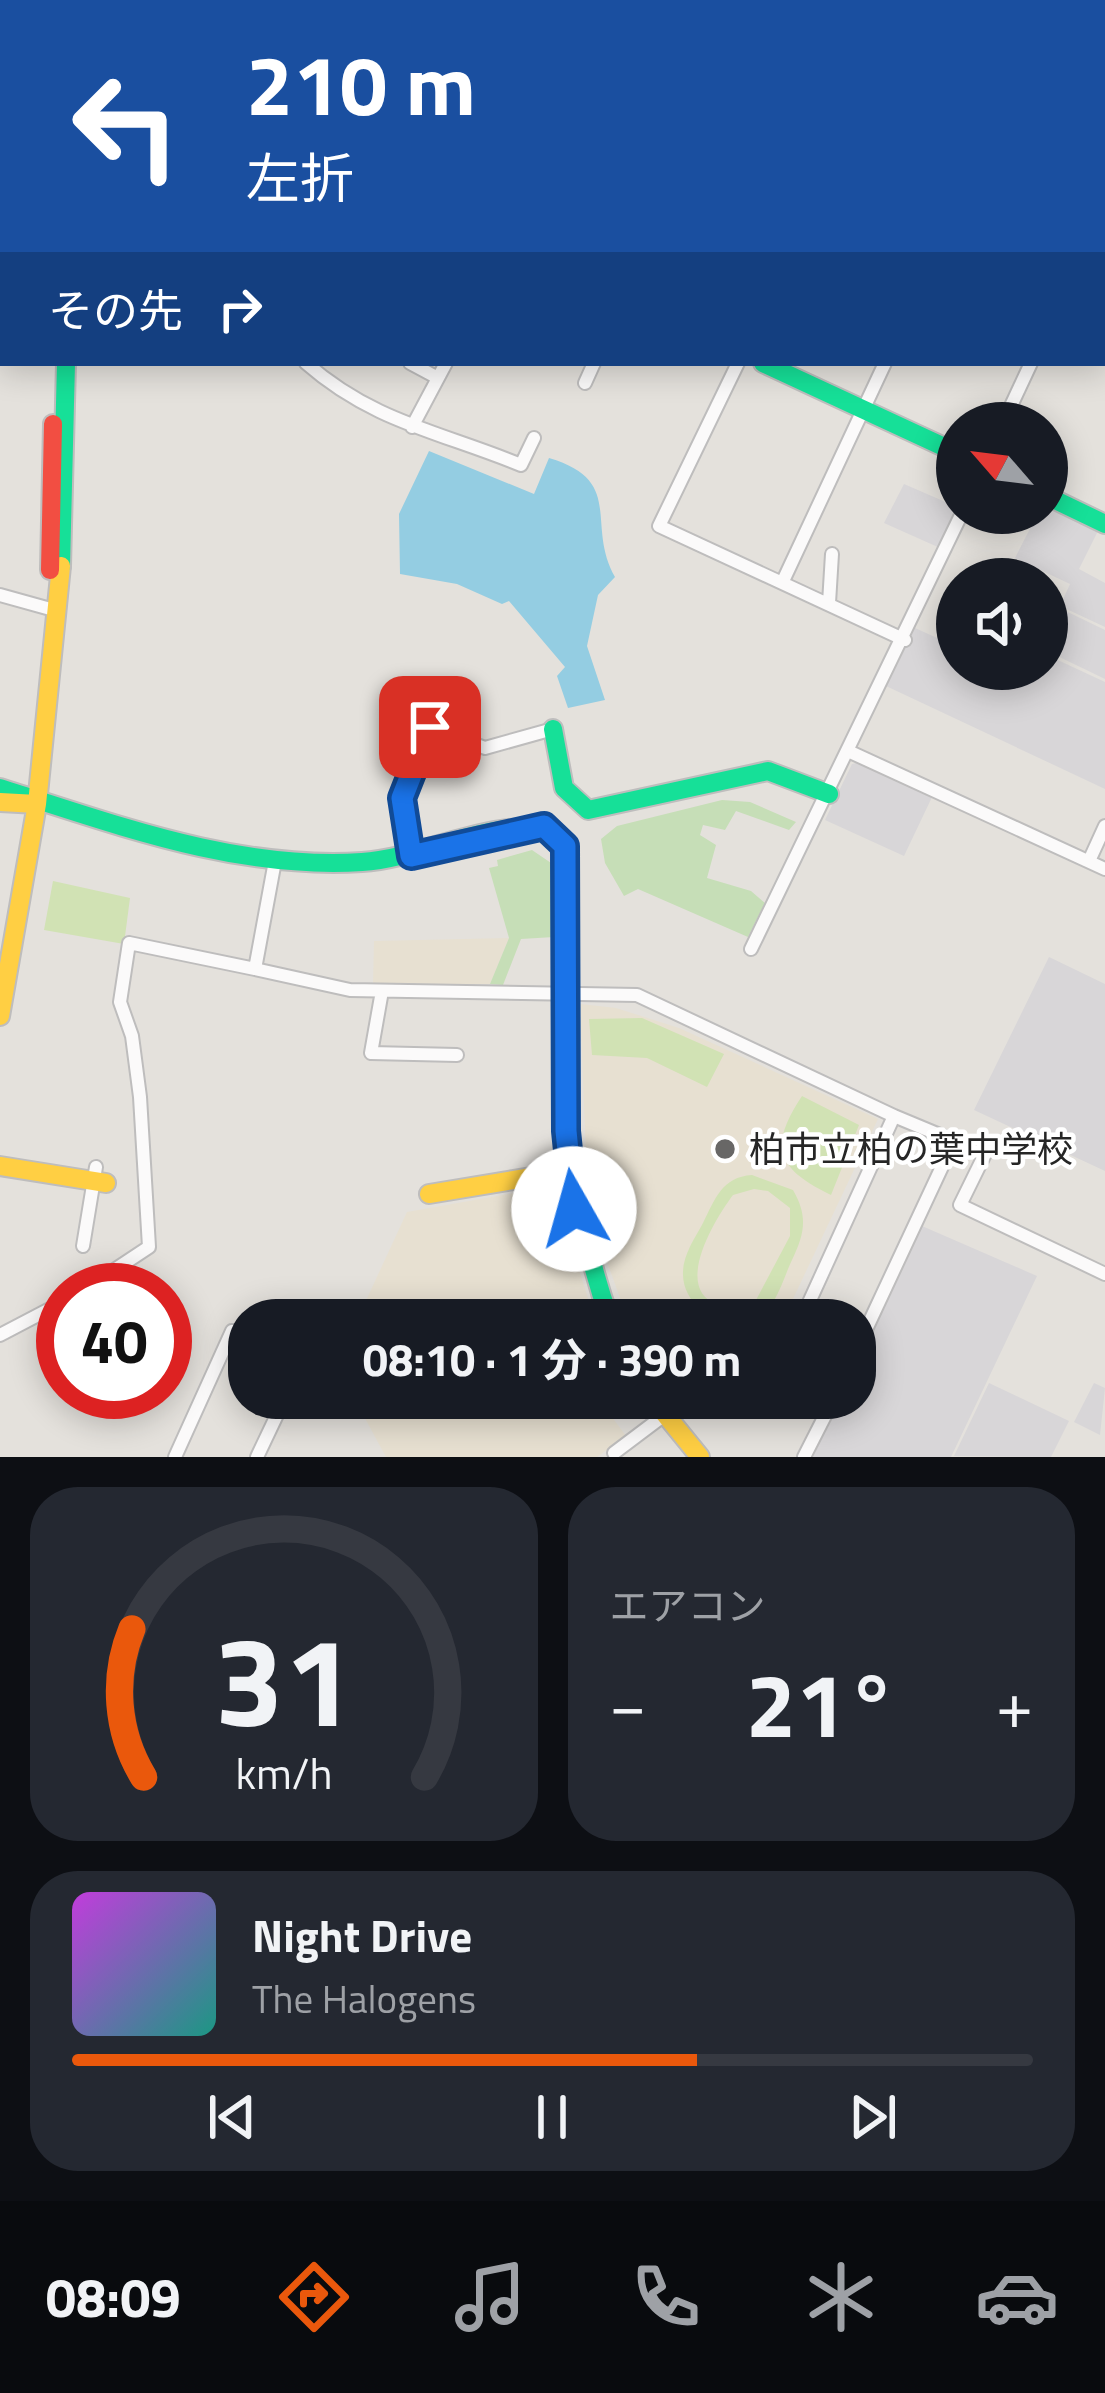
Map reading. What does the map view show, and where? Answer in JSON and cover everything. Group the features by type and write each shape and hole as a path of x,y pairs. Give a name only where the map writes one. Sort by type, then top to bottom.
{"street":[{"path":"54,366 49,594 54,610"},
{"path":"0,1016 37,804 54,610 60,598 66,366"},
{"path":"309,366 338,392 412,428 521,465 534,438"},
{"path":"415,366 438,379"},
{"path":"412,428 444,366"},
{"path":"585,383 593,366"},
{"path":"737,366 659,526 904,640"},
{"path":"770,366 936,443"},
{"path":"783,581 883,366"},
{"path":"1013,402 1030,366"},
{"path":"1068,506 1105,524"},
{"path":"752,949 952,534"},
{"path":"829,603 832,554"},
{"path":"0,596 54,610"},
{"path":"411,856 402,798 430,727 485,748 553,729 565,795 574,807 588,810 768,771 829,794"},
{"path":"848,751 1105,869"},
{"path":"0,788 37,804 217,853 275,861 330,864 411,856 526,828 544,826 554,831 565,846 566,866 568,1172 584,1248 602,1299"},
{"path":"0,802 37,804"},
{"path":"1089,861 1105,826"},
{"path":"255,969 275,861"},
{"path":"125,1263 149,1247 140,1097 132,1036 120,1002 129,943 382,991 637,995 954,1142 876,1308"},
{"path":"382,991 371,1053 457,1054"},
{"path":"811,1299 894,1115"},
{"path":"987,1150 960,1205 1105,1274"},
{"path":"0,1166 98,1177 83,1246"},
{"path":"429,1194 568,1172"},
{"path":"0,1335 36,1316"},
{"path":"175,1457 228,1340"},
{"path":"257,1457 275,1419"},
{"path":"613,1456 659,1419"},
{"path":"667,1419 700,1457"},
{"path":"804,1457 823,1419"}],"shaded area":[{"path":"904,484 936,498 936,534 946,534 940,548 884,523"},
{"path":"1068,512 1100,527 1079,569 1105,583 1105,627 1068,610 1068,558 1015,558 1027,534 1068,534"},
{"path":"1068,612 1105,630 1105,679 1068,661"},
{"path":"915,628 936,638 936,690 1068,690 1068,665 1105,682 1105,789 886,686"},
{"path":"861,762 933,795 904,856 825,820 852,764"},
{"path":"509,938 490,984 373,984 374,941"},
{"path":"1049,957 1105,984 1105,1171 974,1110"},
{"name":"柏市立柏の葉中学校","path":"580,1004 616,1008 679,1028 878,1119 793,1299 620,1299 602,1248 587,1178"},
{"path":"536,1189 558,1204 588,1299 367,1299 407,1212"},
{"path":"922,1226 1037,1276 951,1457 813,1457 830,1419 876,1419 876,1323"},
{"path":"989,1383 1069,1421 1051,1457 954,1456"},
{"path":"1094,1383 1105,1388 1100,1435 1074,1422"},
{"path":"365,1419 613,1419 626,1436 597,1457 386,1457"}],"green space":[{"path":"722,800 750,802 796,822 789,830 736,811 725,830 703,825 700,835 716,845 707,878 751,891 765,903 748,937 638,889 624,896 605,863 601,839 617,826"},
{"path":"532,850 554,865 554,937 521,939 503,985 490,984 509,938 489,868 498,866 497,860"},
{"path":"53,881 130,898 124,944 44,930"},
{"path":"642,1018 724,1054 707,1087 647,1058 592,1055 589,1019"},
{"path":"802,1096 859,1125 831,1195 799,1176 784,1155 785,1129"},
{"path":"752,1175 793,1190 803,1225 796,1250 774,1299 757,1299 790,1236 790,1208 768,1191 733,1195 708,1236 698,1269 698,1284 708,1299 691,1299 683,1275 690,1248 716,1198 733,1180"}],"water":[{"path":"429,451 534,494 549,458 588,479 600,506 607,558 615,577 598,595 587,646 605,700 568,708 557,676 565,667 509,601 502,604 457,584 400,574 399,514"}],"traffic: fast":[{"path":"61,566 66,366"},
{"path":"769,366 936,443"},
{"path":"1068,506 1105,524"},
{"path":"553,729 564,788 588,810 768,771 829,794"},
{"path":"0,788 178,842 315,863 385,859 505,829 553,831 565,846 564,1039 572,1152 580,1208 603,1299"}],"traffic: slow":[{"path":"0,1016 37,804 61,566"},
{"path":"0,802 37,804"},
{"path":"0,1166 106,1183"},
{"path":"429,1194 568,1171"},
{"path":"669,1419 700,1457"}],"traffic: jam":[{"path":"50,570 53,424"}],"place":[{"name":"柏市立柏の葉中学校","path":"725,1149"}],"route":[{"path":"430,727 402,798 411,856 544,826 565,846 566,1131 574,1209"}]}
